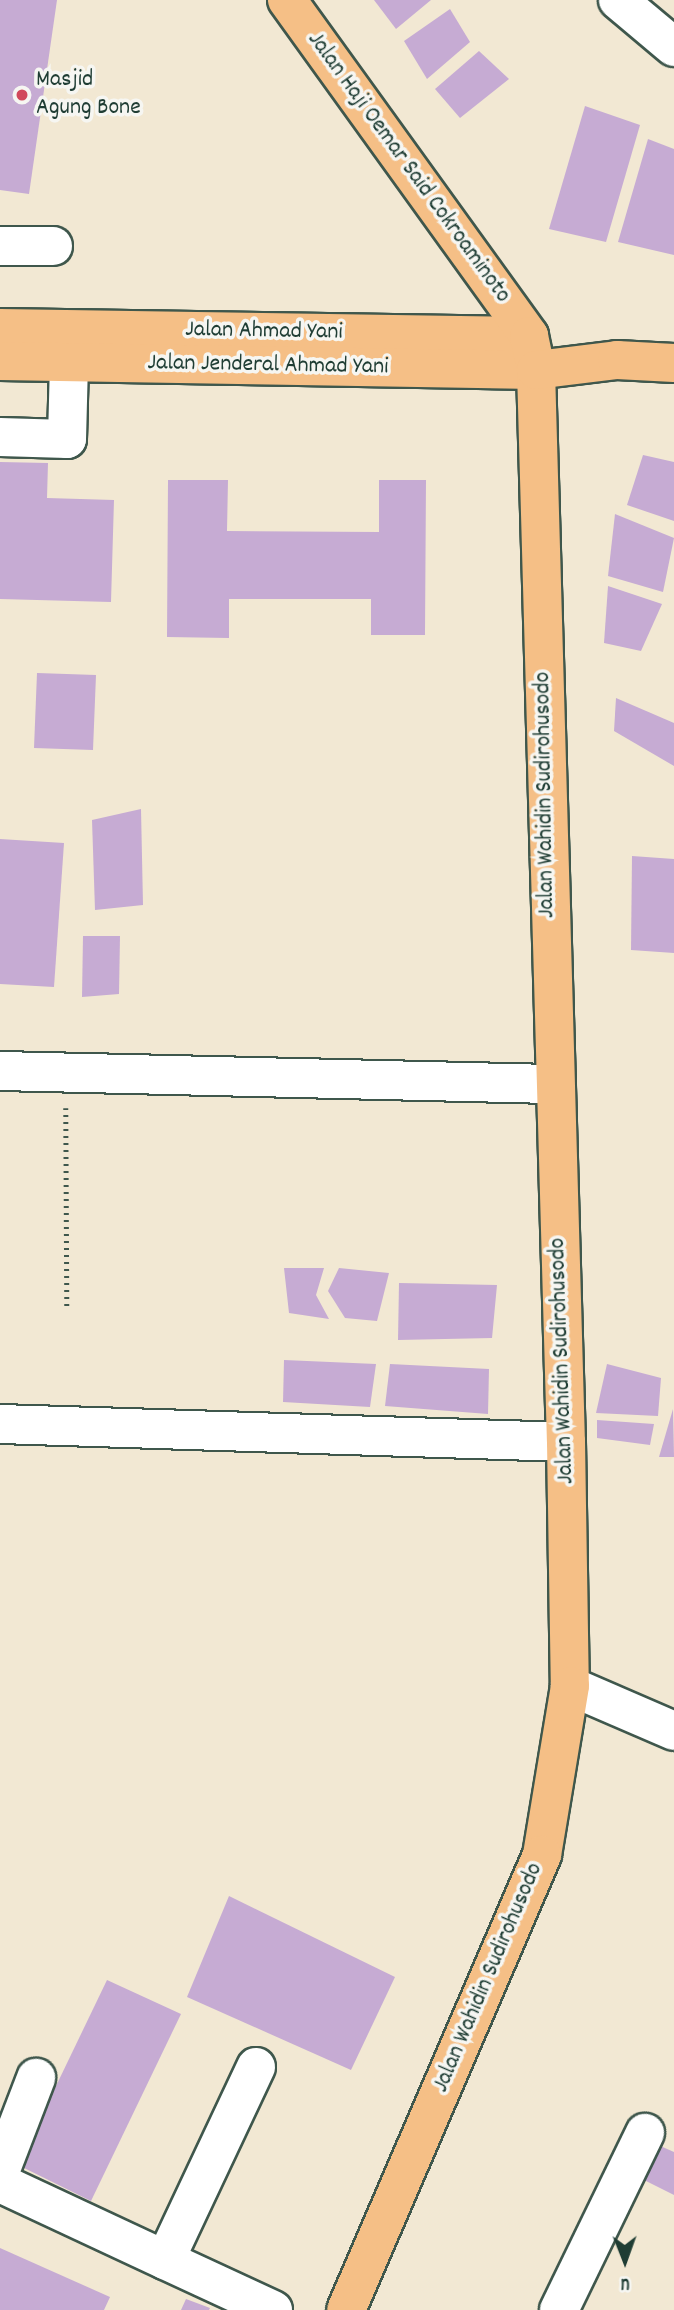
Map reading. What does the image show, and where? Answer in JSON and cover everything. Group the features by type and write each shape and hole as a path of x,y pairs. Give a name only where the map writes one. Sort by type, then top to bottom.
{"main road":[{"name":"Jalan Haji Oemar Said Cokroaminoto","path":"287,0 533,353"},
{"name":"Jalan Ahmad Yani","path":"0,328 533,353"},
{"path":"533,353 674,363"},
{"name":"Jalan Jenderal Ahmad Yani","path":"0,361 533,353"},
{"name":"Jalan Wahidin Sudirohusodo","path":"354,2307 539,1865 570,1686 566,1442 533,353"}],"street":[{"path":"618,0 674,47"},
{"path":"0,246 53,246"},
{"path":"0,437 67,439 69,362"},
{"path":"0,1071 554,1084"},
{"path":"0,1424 566,1442"},
{"path":"570,1686 674,1731"},
{"path":"165,2260 256,2067"},
{"path":"0,2172 36,2078"},
{"path":"559,2310 645,2133"},
{"path":"0,2183 273,2310"}],"path":[{"path":"66,1072 67,1310"}],"building":[{"name":"Masjid Agung Bone","path":"0,0 57,0 29,194 0,190"},
{"path":"374,0 431,0 396,29"},
{"path":"450,9 470,42 427,79 404,41"},
{"path":"479,51 509,79 460,118 435,89"},
{"path":"585,106 640,125 606,242 549,229"},
{"path":"648,139 674,149 674,255 618,242"},
{"path":"643,455 674,462 674,521 627,505"},
{"path":"0,462 48,463 47,498 114,500 111,602 0,599"},
{"path":"168,480 228,480 227,531 379,532 379,480 426,480 425,635 371,635 371,599 229,599 229,638 167,637"},
{"path":"615,514 674,538 663,592 608,576"},
{"path":"608,586 662,604 641,651 604,643"},
{"path":"37,673 96,675 93,750 34,748"},
{"path":"616,698 674,723 674,766 614,731"},
{"path":"141,809 143,905 95,910 92,820"},
{"path":"0,839 64,843 54,987 0,984"},
{"path":"632,856 674,859 674,953 631,950"},
{"path":"83,936 120,936 119,994 82,997"},
{"path":"284,1268 324,1268 316,1295 329,1319 289,1313"},
{"path":"339,1268 389,1273 377,1321 345,1318 328,1291"},
{"path":"399,1283 497,1285 492,1338 398,1340"},
{"path":"284,1360 376,1364 370,1407 283,1402"},
{"path":"390,1364 489,1369 488,1414 385,1406"},
{"path":"607,1364 661,1378 658,1416 596,1413"},
{"path":"673,1409 674,1457 659,1457"},
{"path":"597,1420 654,1424 650,1445 597,1438"},
{"path":"229,1896 395,1977 351,2070 187,1997"},
{"path":"107,1980 181,2014 91,2201 18,2165"},
{"path":"658,2145 674,2152 674,2195 640,2178"},
{"path":"0,2248 110,2297 104,2310 0,2310"},
{"path":"186,2299 210,2308 181,2310"}],"place":[{"name":"Masjid Agung Bone","path":"22,95"}]}
